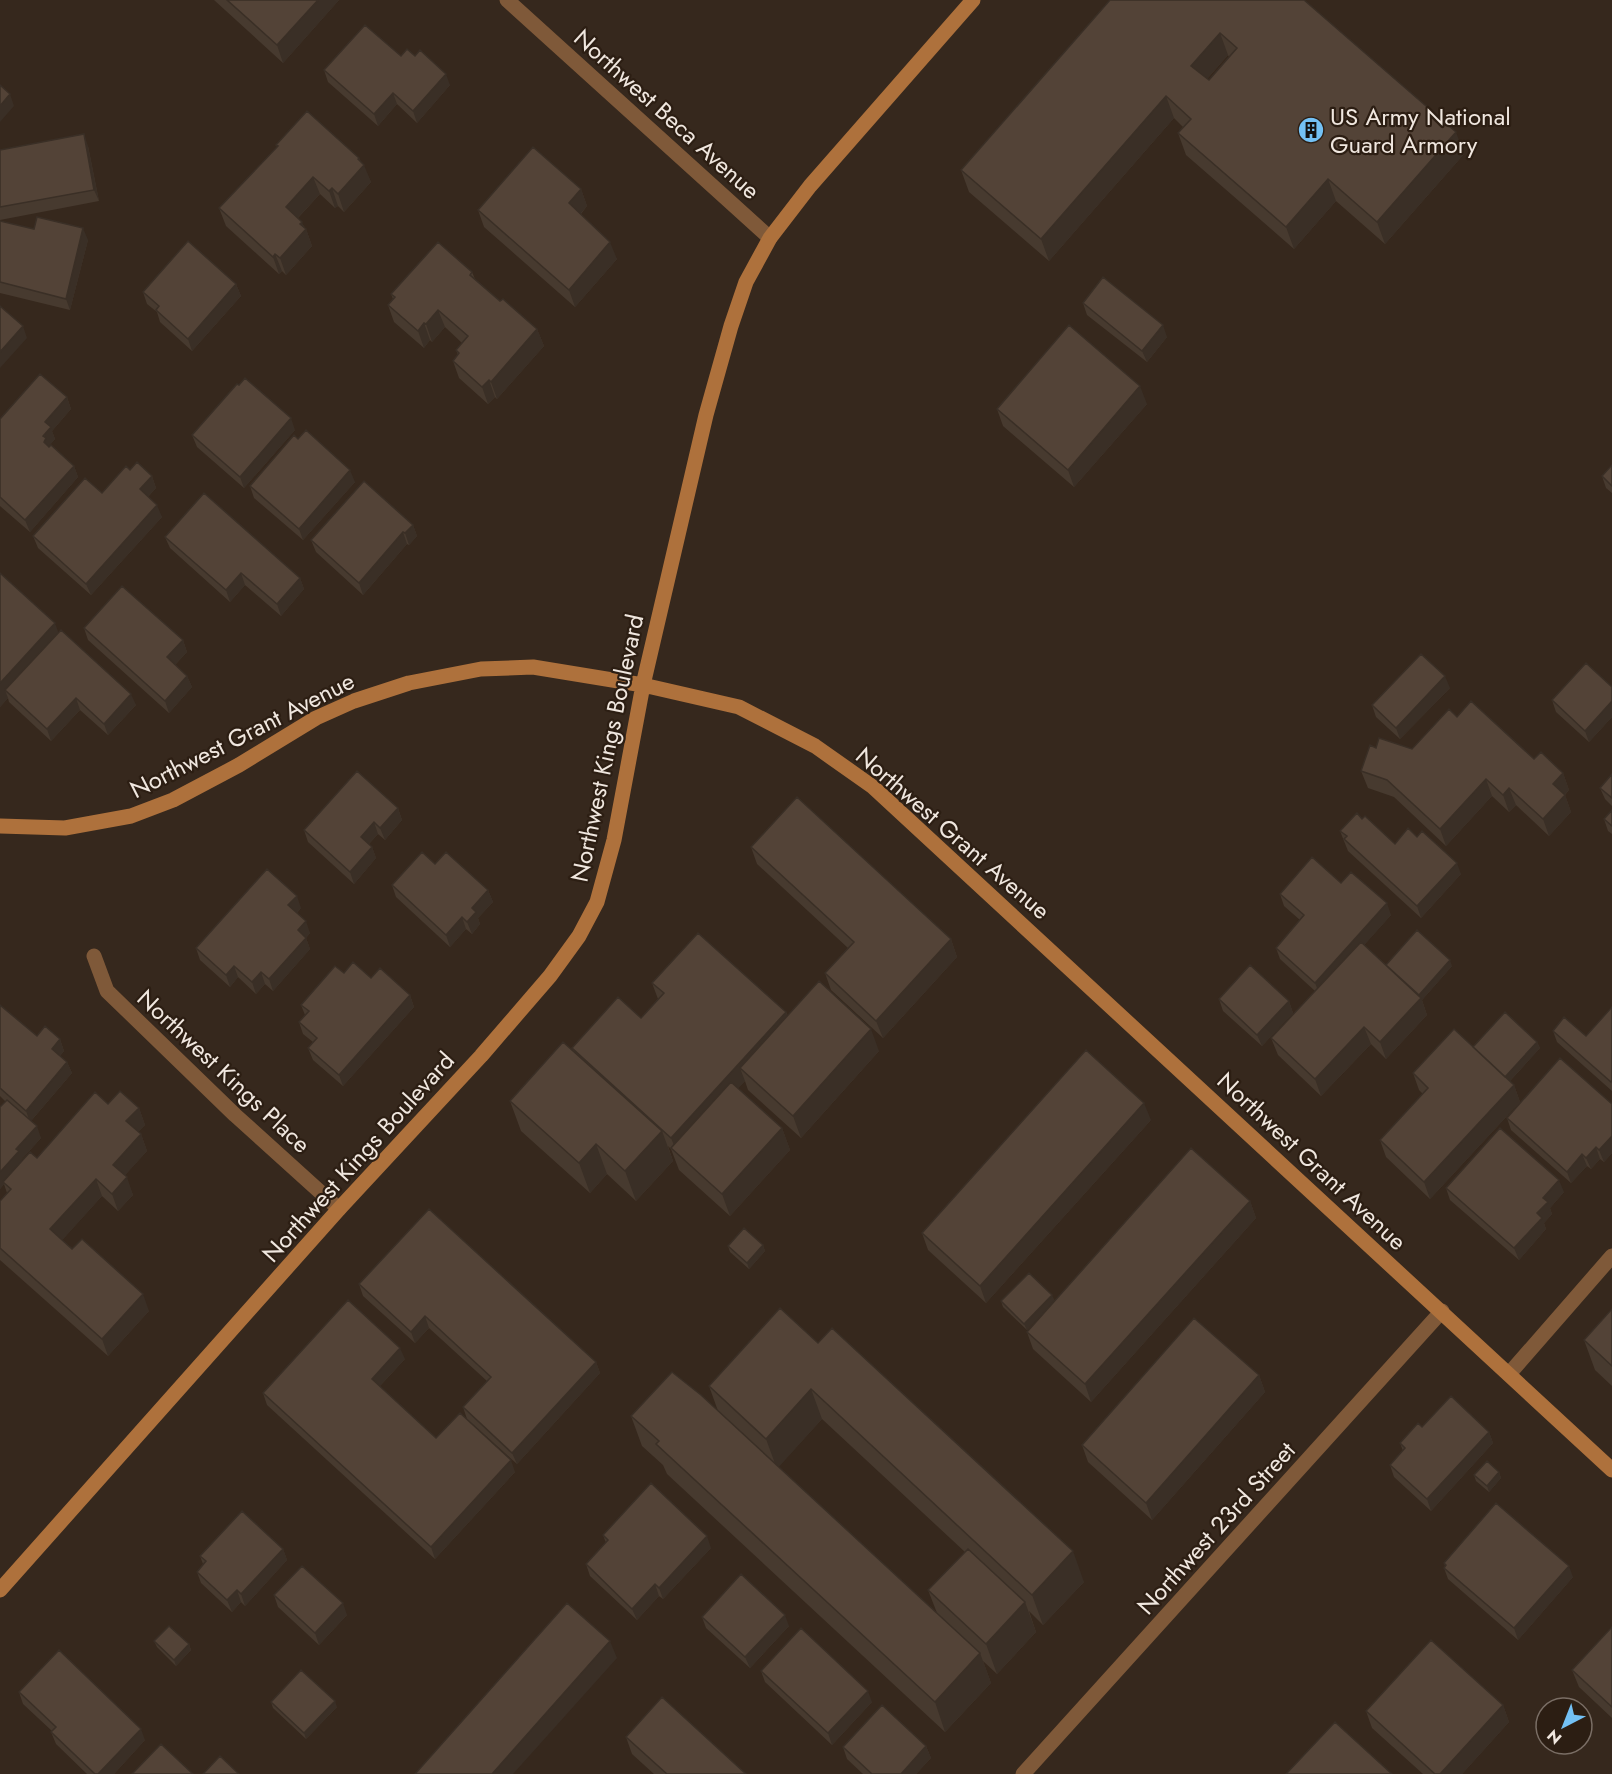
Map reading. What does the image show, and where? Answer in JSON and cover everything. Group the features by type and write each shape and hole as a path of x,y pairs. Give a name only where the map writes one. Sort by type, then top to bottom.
{"main road":[{"name":"Northwest Kings Boulevard","path":"0,1590 339,1209 481,1056 550,976 579,936 597,902 614,840 643,684 706,415 746,282 770,238 810,186 973,0"},
{"name":"Northwest Grant Avenue","path":"0,826 65,828 131,816 173,800 238,765 316,718 354,701 409,683 481,669 533,667 643,684 739,707 815,746 873,787 1612,1470"}],"street":[{"name":"Northwest Beca Avenue","path":"507,0 770,238"},
{"name":"Northwest Kings Place","path":"94,956 107,991 236,1115 339,1209"},
{"path":"1509,1374 1612,1256"},
{"name":"Northwest 23rd Street","path":"1023,1774 1442,1311"}],"building":[{"path":"227,0 318,0 277,45"},
{"name":"US Army National Guard Armory","path":"1110,0 1304,0 1456,132 1377,222 1328,179 1286,227 1178,133 1191,119 1166,96 1041,239 961,170","holes":["1220,33 1237,48 1209,80 1191,66"]},
{"path":"365,25 401,56 407,49 415,56 420,50 446,74 413,111 393,93 374,114 324,70"},
{"path":"0,85 10,94 0,106"},
{"path":"307,111 364,165 338,194 332,188 329,191 313,177 286,207 306,229 280,258 275,254 273,257 219,208 278,146 276,145"},
{"path":"84,134 94,190 0,207 0,150"},
{"path":"533,147 581,189 569,203 610,242 569,290 478,210"},
{"path":"37,217 83,228 66,299 0,282 0,221 34,229"},
{"path":"188,241 236,284 188,339 156,310 159,306 143,292"},
{"path":"438,242 472,272 470,275 500,301 503,299 537,329 491,382 489,380 482,387 453,361 459,353 456,350 468,336 438,310 418,331 388,305 395,297 391,294"},
{"path":"1103,277 1163,325 1142,351 1083,303"},
{"path":"0,306 23,326 0,352"},
{"path":"1069,325 1140,386 1068,470 997,409"},
{"path":"40,374 67,397 45,422 51,427 43,436 46,438 44,442 49,447 51,445 74,466 25,520 0,497 0,419"},
{"path":"245,378 291,418 240,477 192,435"},
{"path":"306,430 350,470 299,529 250,486 294,435 298,439"},
{"path":"137,462 152,476 140,489 157,505 86,584 33,536 85,478 102,493 126,466 130,470"},
{"path":"1612,465 1612,486 1602,476"},
{"path":"364,481 413,525 405,533 403,532 359,583 311,540"},
{"path":"204,493 300,578 277,604 241,573 226,590 165,537"},
{"path":"0,573 55,623 0,683"},
{"path":"122,586 183,640 167,657 187,676 165,701 84,628"},
{"path":"61,630 131,694 104,724 76,698 47,729 5,690"},
{"path":"1421,654 1445,676 1396,728 1372,705"},
{"path":"1586,663 1612,687 1612,701 1585,731 1552,700"},
{"path":"1471,701 1534,759 1541,752 1563,773 1553,784 1565,795 1543,819 1509,788 1503,795 1486,779 1440,829 1387,780 1361,771 1370,745 1376,748 1379,738 1412,749 1449,709 1457,717"},
{"path":"357,771 398,808 380,828 374,822 361,837 372,847 350,872 304,830"},
{"path":"1612,774 1612,798 1600,788"},
{"path":"797,797 951,939 876,1021 825,973 854,942 751,847"},
{"path":"1612,810 1612,826 1604,819"},
{"path":"1357,813 1362,819 1365,816 1395,844 1408,828 1417,837 1422,831 1457,863 1417,906 1344,839 1347,836 1340,831"},
{"path":"422,852 435,864 446,852 488,890 472,908 476,912 467,922 462,917 446,935 392,885"},
{"path":"1312,857 1341,883 1351,872 1387,903 1315,983 1276,948 1304,915 1280,894"},
{"path":"267,869 297,896 288,905 306,921 298,930 306,938 269,979 261,972 252,982 234,966 226,975 196,948"},
{"path":"1417,930 1450,960 1419,995 1386,965"},
{"path":"698,933 786,1012 671,1138 572,1048 618,997 641,1018 664,993 652,983"},
{"path":"1361,942 1421,998 1380,1042 1364,1027 1315,1079 1271,1038"},
{"path":"353,962 371,978 380,968 410,995 339,1075 308,1048 317,1038 299,1022 309,1011 301,1005 335,966 344,973"},
{"path":"1250,965 1289,1001 1257,1035 1219,999"},
{"path":"819,981 871,1029 793,1116 740,1068"},
{"path":"0,1005 37,1036 45,1026 60,1039 52,1049 67,1062 26,1111 0,1088"},
{"path":"1612,1007 1611,1082 1553,1031 1564,1017 1586,1036"},
{"path":"1505,1012 1537,1042 1505,1077 1473,1047"},
{"path":"1454,1029 1514,1085 1424,1182 1380,1140 1428,1088 1413,1073"},
{"path":"563,1042 662,1131 625,1171 596,1144 579,1163 510,1101"},
{"path":"1086,1050 1144,1103 980,1286 922,1233"},
{"path":"1560,1058 1612,1104 1612,1136 1599,1150 1596,1147 1586,1158 1582,1154 1567,1172 1507,1118"},
{"path":"731,1082 782,1128 722,1194 671,1148"},
{"path":"120,1091 139,1108 126,1121 141,1134 113,1165 127,1177 112,1194 96,1179 50,1229 72,1249 82,1239 143,1294 102,1339 0,1248 0,1201 11,1189 3,1182 30,1152 37,1158 95,1092 108,1104"},
{"path":"7,1100 37,1126 16,1149 19,1151 0,1172 0,1107"},
{"path":"1500,1128 1559,1180 1543,1198 1548,1202 1537,1213 1542,1218 1514,1248 1446,1188"},
{"path":"1191,1148 1250,1201 1085,1384 1027,1332"},
{"path":"429,1209 596,1362 512,1453 463,1407 491,1377 425,1316 411,1332 359,1284"},
{"path":"744,1228 763,1245 747,1263 728,1246"},
{"path":"1029,1273 1052,1295 1024,1324 1001,1301"},
{"path":"348,1300 400,1348 372,1379 436,1438 460,1413 511,1460 431,1547 263,1393"},
{"path":"780,1308 818,1343 832,1328 1073,1551 1032,1595 811,1389 766,1439 709,1386"},
{"path":"1612,1309 1612,1366 1584,1340"},
{"path":"1194,1318 1259,1375 1146,1503 1082,1445"},
{"path":"672,1372 701,1395 980,1653 935,1702 656,1444 659,1441 631,1416"},
{"path":"1451,1396 1489,1432 1427,1499 1390,1465 1405,1448 1400,1443 1418,1423 1422,1427"},
{"path":"1487,1461 1499,1472 1487,1486 1474,1475"},
{"path":"651,1483 707,1536 659,1588 655,1584 632,1609 586,1564 608,1540 603,1535"},
{"path":"1496,1503 1569,1566 1514,1628 1444,1568 1446,1565 1444,1563"},
{"path":"242,1511 283,1549 241,1594 237,1590 227,1600 197,1572 206,1561 200,1556"},
{"path":"968,1549 1025,1602 986,1644 928,1590"},
{"path":"302,1566 343,1603 315,1633 274,1595"},
{"path":"741,1574 785,1615 745,1657 702,1617"},
{"path":"567,1603 610,1641 492,1774 415,1774"},
{"path":"169,1626 189,1644 174,1660 154,1641"},
{"path":"1612,1627 1612,1707 1572,1670"},
{"path":"801,1628 868,1691 828,1733 761,1671"},
{"path":"1431,1640 1503,1705 1440,1774 1435,1774 1366,1711"},
{"path":"59,1650 141,1729 98,1774 95,1774 51,1732 56,1727 19,1692"},
{"path":"301,1670 335,1701 304,1733 271,1702"},
{"path":"662,1697 746,1774 667,1774 626,1737"},
{"path":"882,1705 926,1746 901,1774 872,1774 843,1747"},
{"path":"1335,1722 1392,1774 1286,1774"},
{"path":"161,1744 193,1774 132,1774"},
{"path":"220,1756 239,1774 203,1774"}],"place":[{"name":"US Army National Guard Armory","path":"1311,130"}]}
